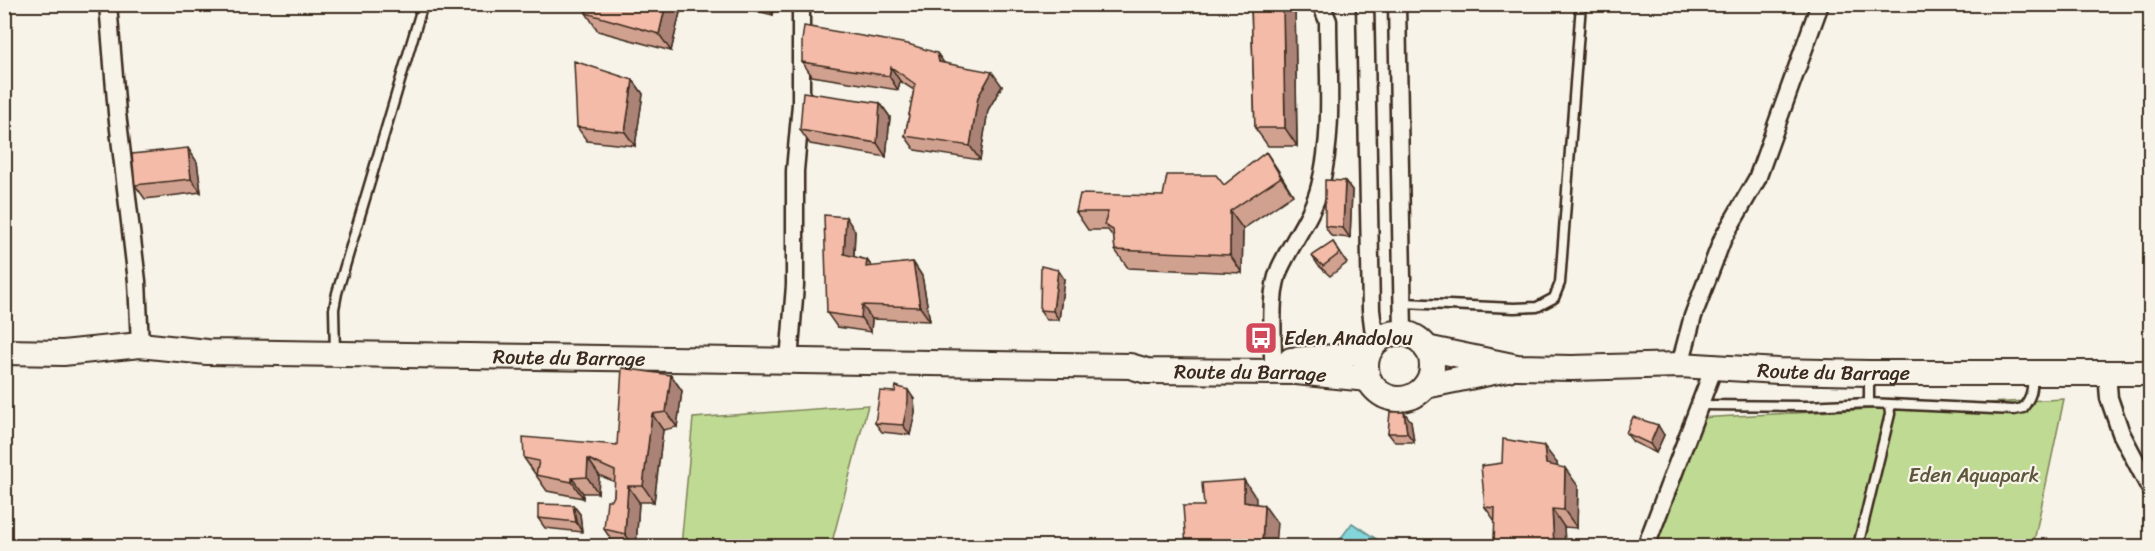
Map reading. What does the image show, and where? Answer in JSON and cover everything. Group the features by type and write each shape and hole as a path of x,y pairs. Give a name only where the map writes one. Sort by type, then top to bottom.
{"main road":[{"name":"Route du Barrage","path":"1133,366 1140,360 1159,358 1321,358 1372,346 1385,335 1403,333 1413,335 1423,342 1426,348 1517,367 1680,365 1868,373 2151,374"},
{"name":"Route du Barrage","path":"4,352 63,353 140,345 207,352 1133,366 1147,371 1296,372 1368,379 1374,389 1384,396 1397,400 1408,398 1425,386 1517,367"},
{"path":"1368,379 1365,365 1372,346"},
{"path":"1425,386 1430,378 1432,367 1430,352 1426,348"}],"street":[{"path":"108,4 117,113 137,281 140,345"},
{"path":"789,362 795,285 795,171 801,104 801,4"},
{"path":"1273,359 1275,283 1280,268 1308,216 1320,187 1328,143 1328,21 1321,4"},
{"path":"1365,4 1372,346"},
{"path":"1397,4 1403,333"},
{"path":"1680,365 1694,316 1723,238 1756,179 1820,4"},
{"path":"1646,546 1714,368"},
{"path":"2107,373 2109,398 2121,433 2151,488"}],"lane":[{"path":"335,354 334,309 337,293 423,4"},
{"path":"1404,303 1514,308 1537,307 1554,298 1560,283 1581,4"},
{"path":"1868,373 1869,403"},
{"path":"1700,405 1807,406 1869,403 2014,410 2023,408 2031,397 2032,373"},
{"path":"1857,546 1890,414 1889,404"}],"green space":[{"name":"Eden Aquapark","path":"2064,399 2033,546 1650,546 1697,418"},
{"path":"868,405 831,546 681,546 693,418"}],"water":[{"path":"1352,523 1387,546 1335,546"}],"building":[{"path":"588,4 666,4 659,34 586,13"},
{"path":"1251,4 1283,4 1285,128 1255,128"},
{"path":"804,26 908,44 937,53 939,62 992,72 978,97 970,146 905,136 915,84 891,67 889,76 802,62"},
{"path":"574,61 633,80 625,132 577,127"},
{"path":"803,92 880,103 877,143 800,130"},
{"path":"188,148 191,179 135,185 132,154"},
{"path":"1266,152 1281,177 1230,211 1230,255 1115,250 1113,230 1104,225 1108,212 1076,212 1080,194 1163,196 1167,175 1216,175 1224,185"},
{"path":"1325,180 1345,181 1343,228 1325,226"},
{"path":"824,215 846,217 844,254 867,260 866,267 913,262 920,307 862,305 861,318 827,313"},
{"path":"1333,242 1340,253 1323,266 1312,256"},
{"path":"1041,266 1058,270 1053,311 1040,310"},
{"path":"622,368 671,375 666,412 652,414 643,486 628,486 625,534 604,529 607,500 612,500 614,496 615,471 588,459 587,477 572,478 572,482 536,475 539,461 524,458 523,437 617,445"},
{"path":"896,386 908,390 903,425 875,423 880,391 895,392"},
{"path":"1390,412 1404,412 1407,433 1388,433"},
{"path":"1633,417 1658,425 1650,444 1626,433"},
{"path":"1503,439 1544,446 1546,464 1565,468 1564,510 1552,509 1554,546 1494,546 1495,508 1485,507 1481,466 1502,463"},
{"path":"1244,480 1244,502 1264,505 1262,546 1186,546 1183,506 1204,506 1202,483"},
{"path":"538,504 573,505 576,522 538,518"},
{"path":"1929,538 1946,546 1925,546"}],"place":[{"name":"Eden Anadolou","path":"1261,338"}]}
